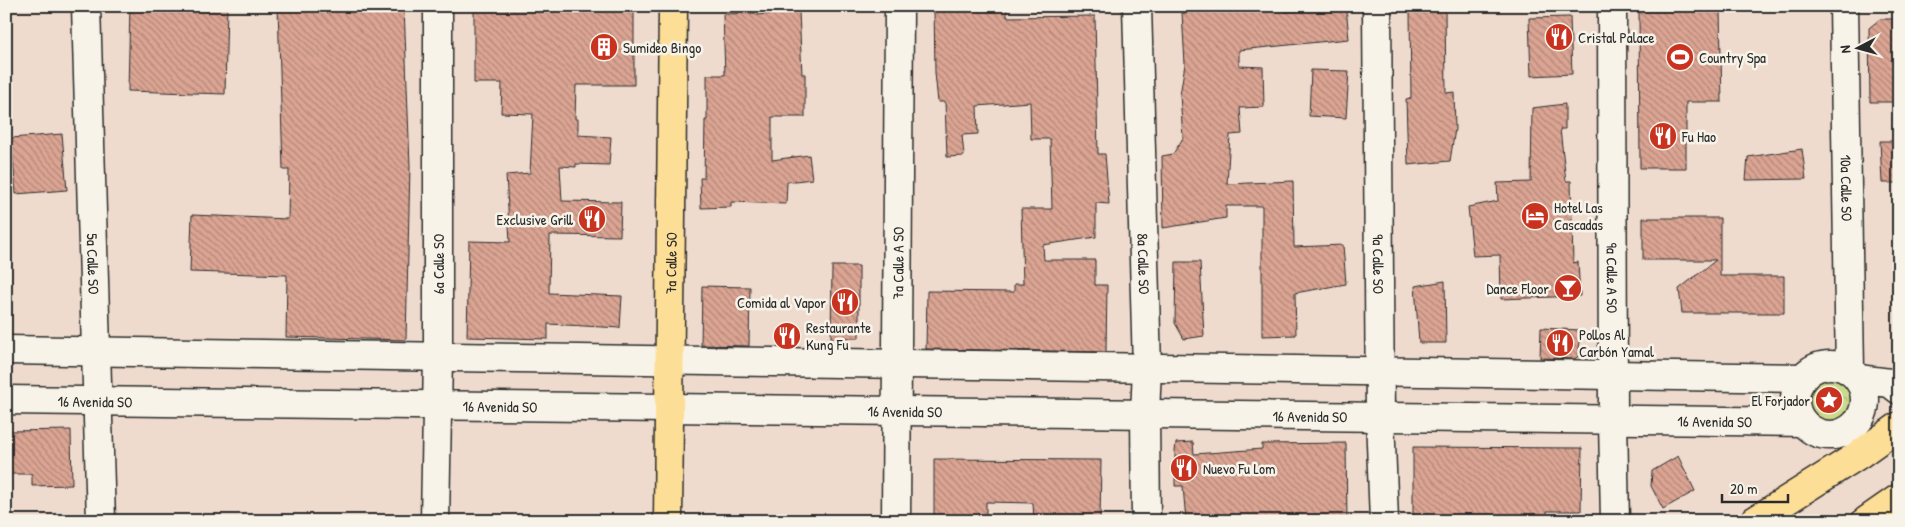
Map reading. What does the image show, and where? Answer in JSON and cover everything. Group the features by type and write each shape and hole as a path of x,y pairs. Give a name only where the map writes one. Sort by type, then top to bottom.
{"main road":[{"name":"7a Calle SO","path":"668,521 673,6"},
{"path":"1754,521 1860,454 1899,426"},
{"path":"1866,521 1899,498"}],"street":[{"name":"5a Calle SO","path":"86,6 100,521"},
{"name":"6a Calle SO","path":"435,521 438,357 438,6"},
{"name":"7a Calle A SO","path":"896,521 900,6"},
{"name":"8a Calle SO","path":"1137,6 1147,368 1145,414 1146,521"},
{"name":"9a Calle SO","path":"1377,6 1380,417 1384,521"},
{"name":"9a Calle A SO","path":"1612,6 1615,521"},
{"name":"10a Calle SO","path":"1844,6 1854,375"},
{"path":"6,350 1802,378"},
{"path":"1854,375 1863,389 1863,407 1856,423 1847,430 1835,434 1824,434 1812,430 1803,422 1797,412 1795,400 1797,388 1802,378 1820,366 1840,366 1854,375 1890,383 1899,390"},
{"name":"16 Avenida SO","path":"6,400 1803,422"},
{"path":"1847,430 1856,441 1860,454"}],"green space":[{"path":"1825,374 1835,374 1848,381 1855,394 1855,404 1848,417 1835,424 1825,424 1816,420 1809,413 1805,404 1805,394 1809,385 1816,378"}],"building":[{"path":"130,6 227,6 225,94 128,91"},
{"path":"404,6 410,166 406,340 286,337 287,275 190,272 192,215 288,219 289,170 283,170 278,7"},
{"path":"934,6 1007,6 1007,17 1095,16 1098,154 1105,154 1109,204 1096,203 1096,237 1043,245 1044,260 1095,260 1095,285 1107,285 1106,352 926,349 927,291 1014,292 1014,284 1023,284 1021,209 1052,209 1050,139 1031,139 1030,102 977,106 978,134 962,135 964,156 947,157 945,102 938,102 935,73"},
{"path":"1346,6 1349,39 1239,50 1239,66 1263,67 1264,107 1240,108 1242,134 1230,135 1227,184 1293,181 1294,247 1343,245 1346,284 1295,293 1296,335 1262,336 1262,206 1226,206 1226,218 1163,228 1162,156 1173,154 1183,138 1180,95 1185,64 1182,13 1285,8 1285,12"},
{"path":"634,9 634,85 576,85 575,119 578,119 578,135 611,137 609,165 576,164 576,167 560,166 562,201 621,202 620,236 550,235 549,293 622,296 620,328 548,324 548,339 467,337 469,241 510,242 506,175 530,173 533,114 501,113 502,83 474,83 474,10"},
{"path":"1445,10 1446,93 1454,92 1455,129 1450,161 1408,165 1406,99 1411,98 1410,11"},
{"name":"Country Spa","path":"1720,10 1722,102 1686,102 1686,168 1640,168 1639,11"},
{"path":"799,12 802,74 805,74 805,117 772,117 772,160 809,155 812,179 787,182 786,204 731,202 731,207 701,208 700,178 704,178 707,75 725,75 723,14 755,13 756,15"},
{"path":"1570,17 1572,74 1531,76 1529,18"},
{"path":"1880,19 1899,19 1899,102 1870,102 1869,28"},
{"path":"1311,70 1349,71 1346,118 1309,116"},
{"path":"1565,104 1565,129 1560,129 1566,181 1571,181 1573,263 1578,262 1580,296 1501,299 1500,255 1473,256 1468,207 1498,201 1497,183 1531,182 1532,108"},
{"path":"62,134 67,190 16,194 11,138"},
{"path":"1880,141 1899,141 1899,183 1882,183"},
{"path":"1802,149 1806,179 1746,180 1748,157"},
{"path":"1643,218 1720,218 1720,276 1784,276 1784,313 1682,313 1679,289 1716,260 1643,260"},
{"path":"1176,262 1200,262 1204,336 1184,339 1175,323"},
{"name":"Comida al Vapor","path":"832,266 859,266 859,338 831,338"},
{"path":"1445,281 1446,343 1419,343 1415,286"},
{"path":"702,286 750,287 749,346 701,345"},
{"name":"Pollos Al Carbón Yamal","path":"1541,328 1580,330 1579,356 1574,359 1540,358"},
{"path":"71,430 72,485 32,486 32,474 6,474 6,431"},
{"path":"1193,442 1194,454 1262,449 1262,444 1346,443 1347,521 1186,521 1183,486 1175,486 1175,451 1176,443"},
{"path":"1413,447 1582,448 1581,511 1547,511 1548,521 1413,521"},
{"path":"1678,456 1695,491 1663,509 1651,486 1652,471"},
{"path":"934,459 1101,460 1100,521 1034,521 1033,503 986,502 986,521 934,521"}],"place":[{"name":"Cristal Palace","path":"1559,37"},
{"name":"Sumideo Bingo","path":"604,47"},
{"name":"Country Spa","path":"1680,57"},
{"name":"Fu Hao","path":"1663,136"},
{"name":"Hotel Las Cascadas","path":"1535,216"},
{"name":"Exclusive Grill","path":"592,219"},
{"name":"Dance Floor","path":"1568,288"},
{"name":"Comida al Vapor","path":"845,302"},
{"name":"Restaurante Kung Fu","path":"787,336"},
{"name":"Pollos Al Carbón Yamal","path":"1560,343"},
{"name":"El Forjador","path":"1829,400"},
{"name":"Nuevo Fu Lom","path":"1184,468"}]}
